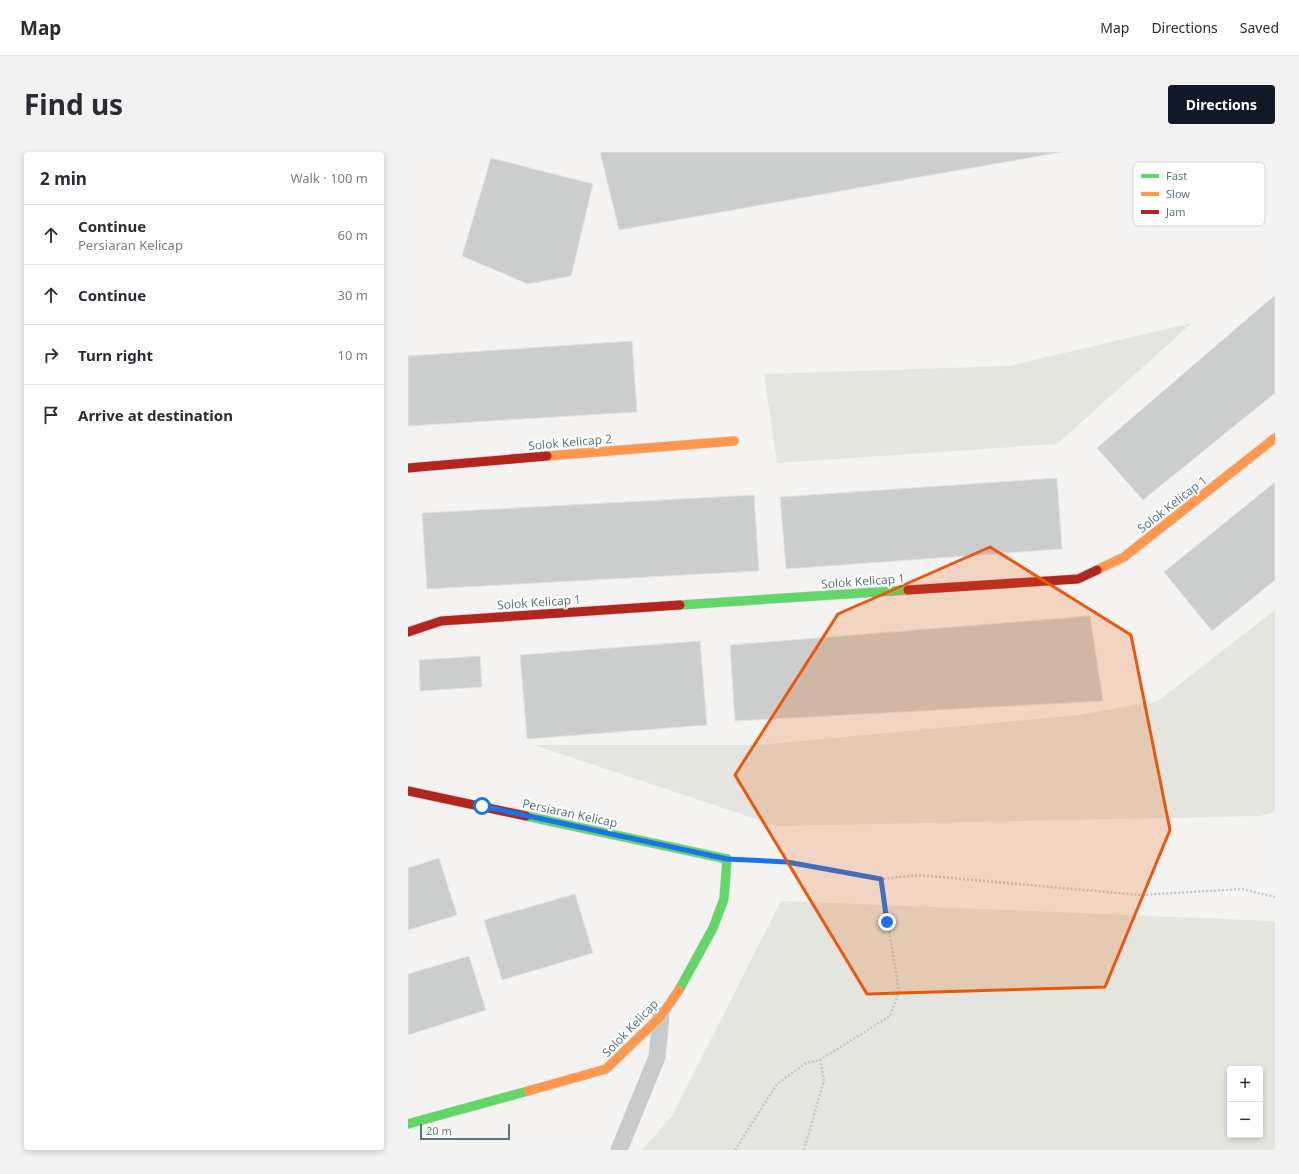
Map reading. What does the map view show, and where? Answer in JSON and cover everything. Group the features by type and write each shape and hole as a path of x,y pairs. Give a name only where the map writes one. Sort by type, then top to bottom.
{"street":[{"name":"Solok Kelicap 1","path":"408,632 441,621 1078,578 1124,557 1275,438"},
{"name":"Solok Kelicap 2","path":"408,468 734,441"},
{"name":"Persiaran Kelicap","path":"408,791 727,859"},
{"name":"Solok Kelicap","path":"408,1124 606,1069 661,1016 682,985 713,928 724,899 727,859"}],"lane":[{"path":"618,1150 657,1057 661,1016"}],"path":[{"path":"727,859 787,862 881,879 919,875 1140,895 1242,889 1275,897"},
{"path":"735,1150 777,1084 806,1063 820,1060 890,1016 899,992 881,879"},
{"path":"804,1150 824,1080 820,1060"}],"highlighted area":[{"path":"990,547 1131,635 1170,830 1105,987 867,994 735,775 838,614"}],"shaded area":[{"path":"1192,323 1057,444 777,463 764,374 1009,366"},
{"path":"1275,610 1275,812 1260,816 777,826 534,745 760,745 1079,715 1158,701"},
{"path":"781,901 1275,921 1275,1150 642,1150 672,1116"}],"building":[{"path":"600,152 1062,152 619,230"},
{"path":"491,158 593,184 571,276 528,284 462,256"},
{"path":"1275,295 1275,393 1143,500 1097,448"},
{"path":"632,341 637,412 408,426 408,356"},
{"path":"1057,478 1062,549 786,569 780,497"},
{"path":"1275,482 1275,580 1212,631 1164,572"},
{"path":"754,495 759,571 427,589 422,513"},
{"path":"1090,616 1103,701 735,721 730,645"},
{"path":"700,641 707,725 527,739 520,655"},
{"path":"480,656 482,687 420,691 419,660"},
{"path":"439,858 457,915 408,930 408,868"},
{"path":"575,894 593,953 502,980 484,920"},
{"path":"469,956 486,1010 408,1035 408,974"}],"traffic: fast":[{"path":"680,605 908,590"},
{"path":"526,816 727,859 724,899 713,928 679,990"},
{"path":"408,1124 528,1091"}],"traffic: slow":[{"path":"1097,570 1124,557 1275,438"},
{"path":"547,456 734,441"},
{"path":"528,1091 606,1069 661,1016 679,990"}],"traffic: jam":[{"path":"408,468 547,456"},
{"path":"908,590 1078,579 1097,570"},
{"path":"408,632 441,621 680,605"},
{"path":"408,791 526,816"}],"route":[{"path":"482,806 727,859 787,862 881,879 887,922"}]}
